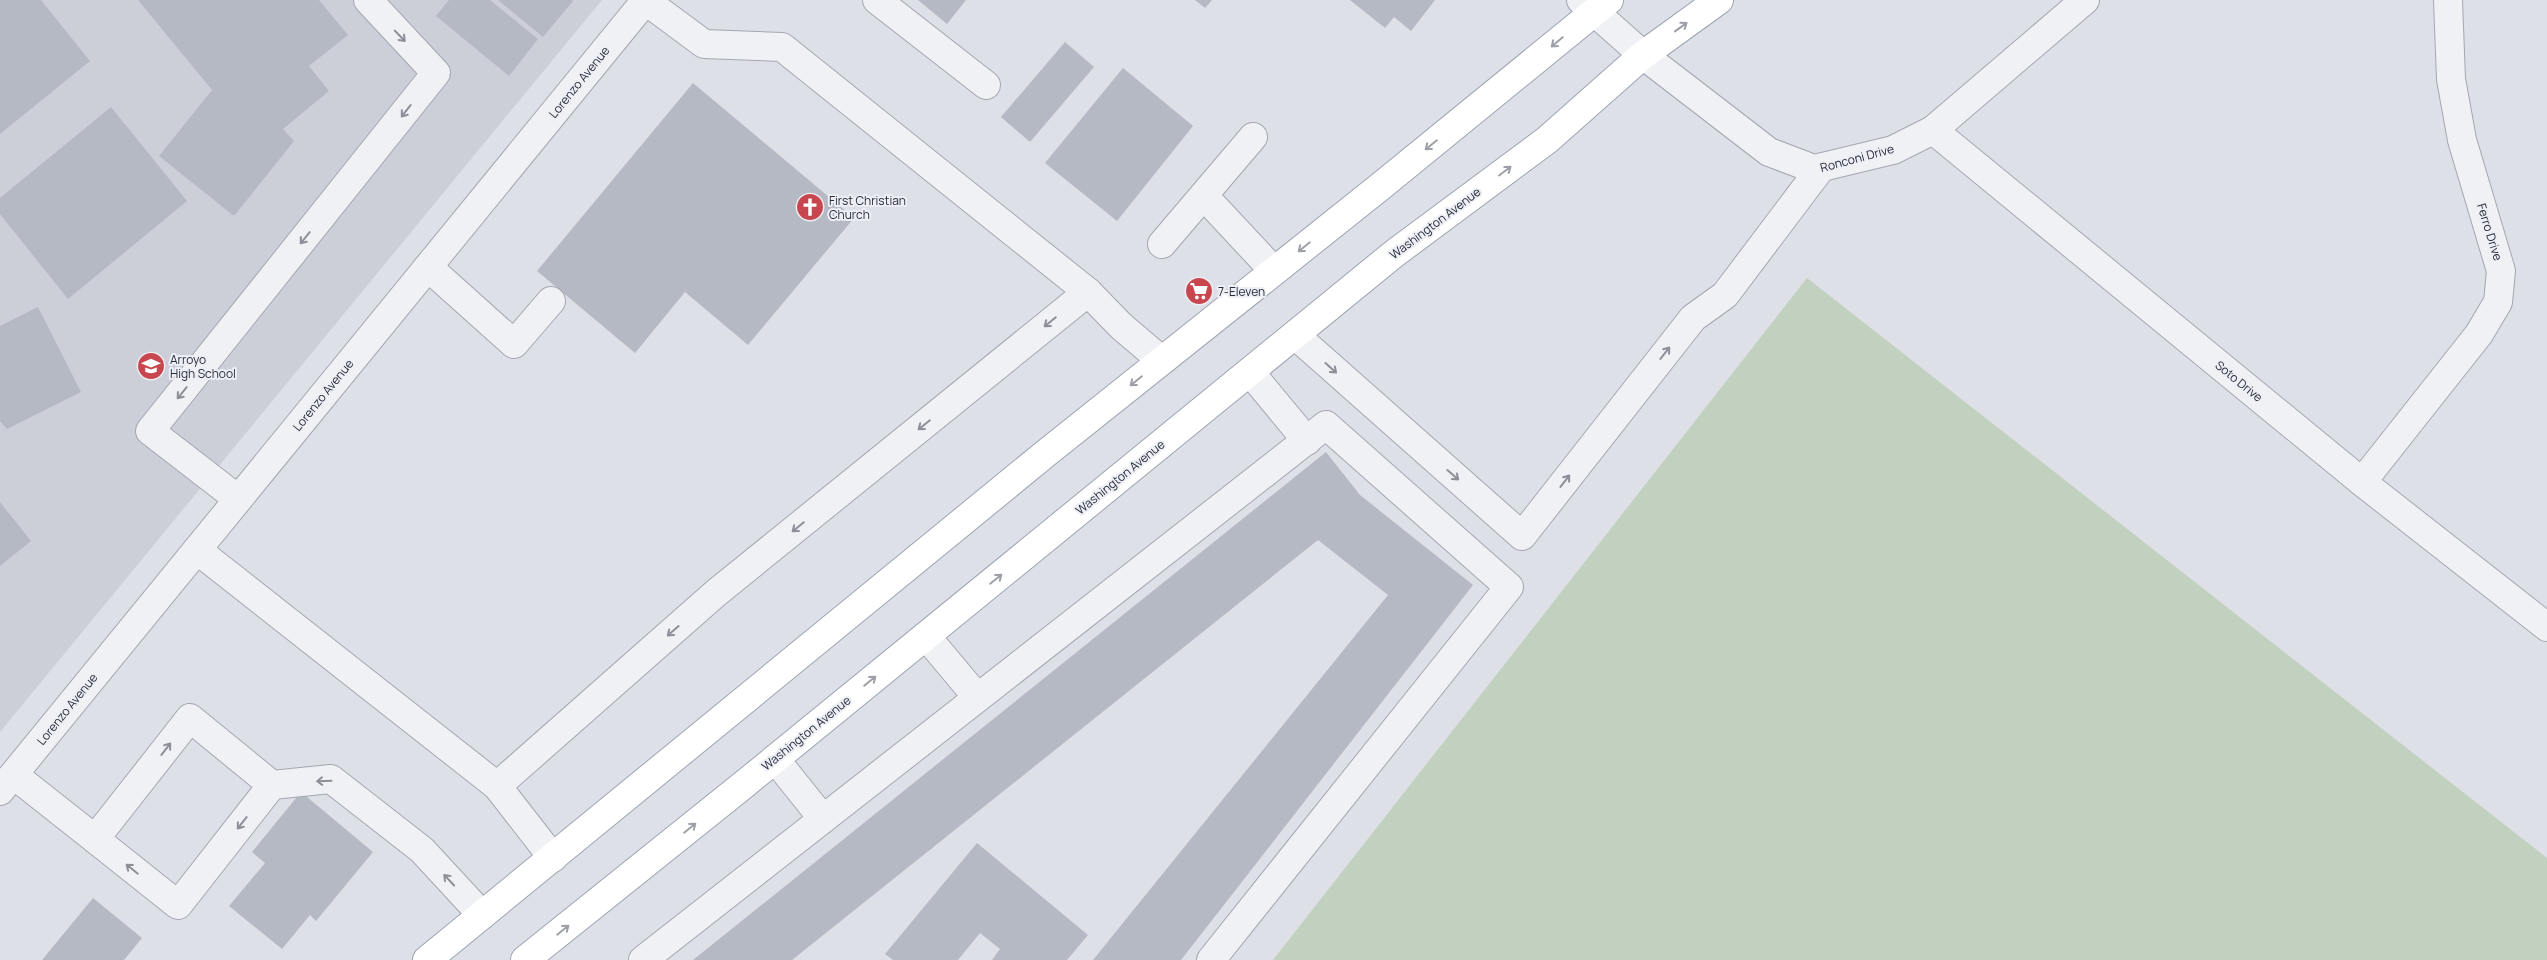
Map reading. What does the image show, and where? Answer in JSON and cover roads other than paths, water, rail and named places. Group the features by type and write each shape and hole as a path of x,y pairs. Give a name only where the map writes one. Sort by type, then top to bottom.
{"main road":[{"name":"Washington Avenue","path":"525,960 775,759 1395,252 1547,140 1643,55 1719,0"},
{"path":"427,960 1162,360 1274,271 1595,4"}],"street":[{"path":"238,499 150,432 436,73 368,0"},
{"path":"646,0 704,44 782,47 1088,292 1121,326 1162,360"},
{"name":"Lorenzo Avenue","path":"7,783 646,0"},
{"path":"877,0 986,85"},
{"name":"Ronconi Drive","path":"1595,4 1643,55 1769,152 1814,169 1820,169 1893,150 1934,130 2085,0"},
{"name":"Ferro Drive","path":"2362,482 2479,334 2498,302 2501,271 2462,140 2451,79 2448,0"},
{"name":"Soto Drive","path":"1934,130 2362,482 2547,627"},
{"path":"1162,244 1253,137"},
{"path":"1295,335 1522,536 1693,318 1725,295 1820,169"},
{"path":"1204,196 1274,271"},
{"path":"428,268 514,344 551,301"},
{"path":"497,786 716,593 1088,292"},
{"path":"1250,372 1307,441"},
{"path":"643,960 1326,425 1510,587 1212,960"},
{"path":"197,550 497,786 553,858"},
{"path":"926,636 977,697"},
{"path":"95,839 190,718 272,785 331,779 422,850 482,915"},
{"path":"775,759 823,819"},
{"path":"7,783 95,839 178,905 272,785"}],"place":[{"name":"First Christian Church","path":"810,207"},
{"name":"7-Eleven","path":"1199,291"},
{"name":"Arroyo High School","path":"151,366"}]}
